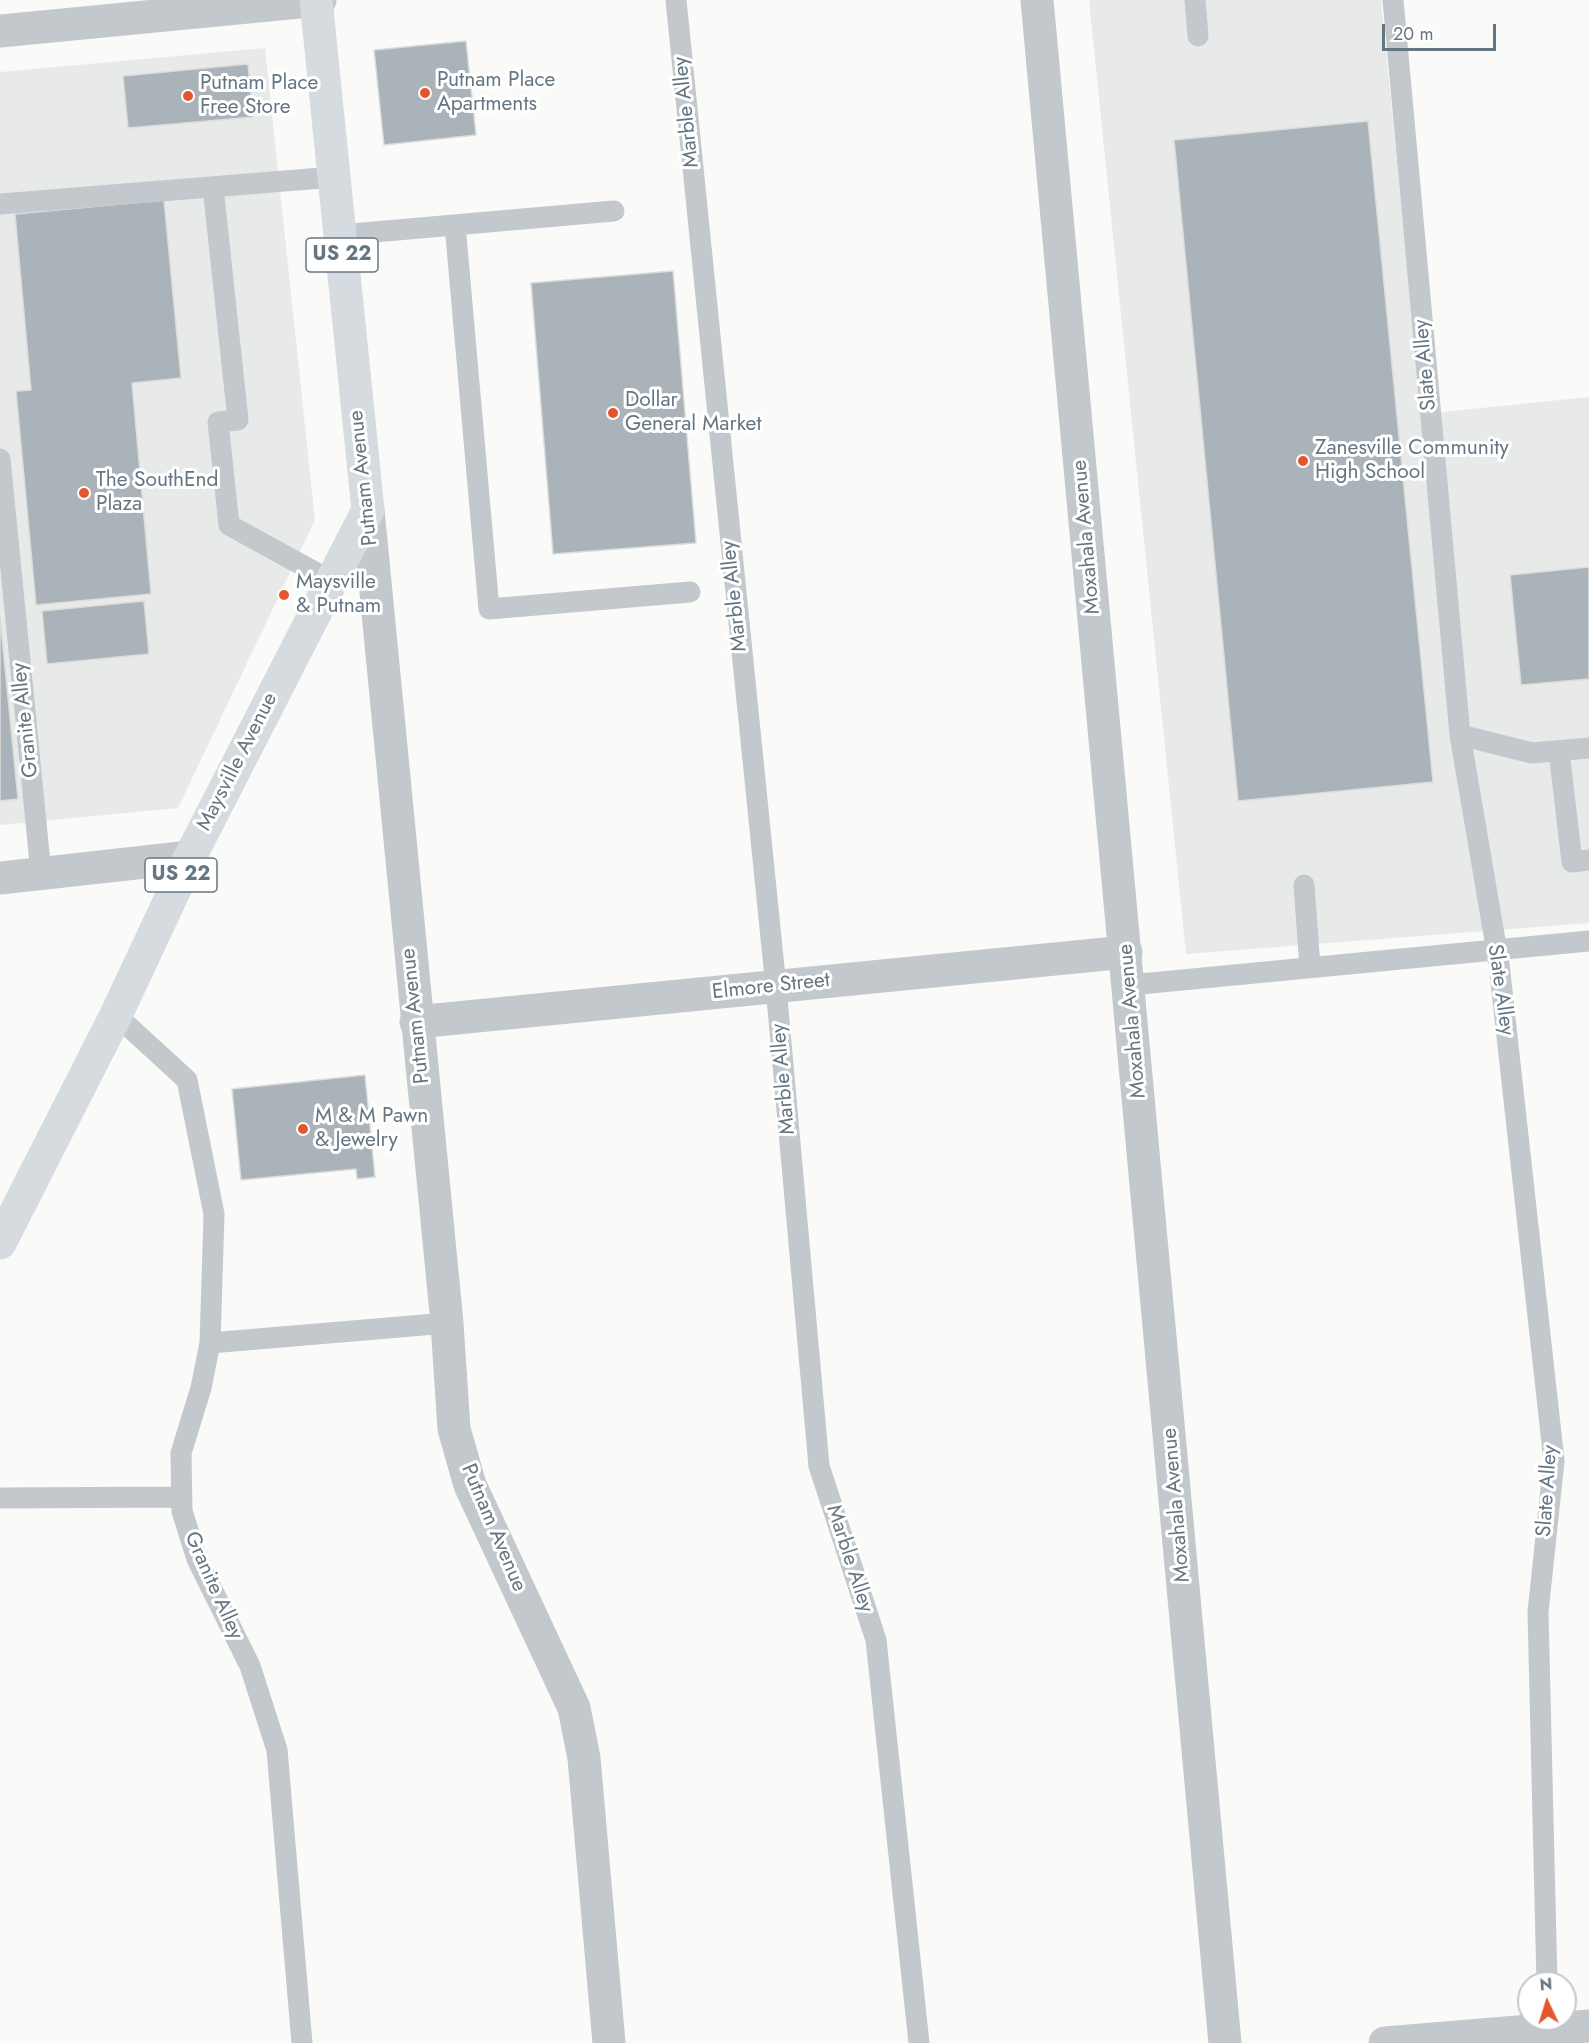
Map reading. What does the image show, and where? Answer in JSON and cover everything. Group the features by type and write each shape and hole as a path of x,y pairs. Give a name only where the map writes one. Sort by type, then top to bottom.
{"main road":[{"name":"Putnam Avenue","path":"318,0 368,510"},
{"name":"Maysville Avenue","path":"0,1243 116,1016 190,857 368,510"}],"street":[{"path":"0,32 318,0"},
{"name":"Moxahala Avenue","path":"1037,0 1130,984 1225,2043"},
{"name":"Putnam Avenue","path":"368,510 447,1323 454,1429 470,1485 574,1708 584,1758 609,2043"},
{"path":"0,878 190,857"},
{"name":"Elmore Street","path":"416,1022 1126,952"},
{"path":"1385,2043 1540,2031"}],"lane":[{"name":"Marble Alley","path":"676,0 776,987 819,1466 876,1640 918,2043"},
{"path":"1195,0 1198,36"},
{"name":"Slate Alley","path":"1393,0 1460,735 1496,950 1554,1461 1538,1612 1548,1971"},
{"path":"0,204 334,177"},
{"path":"213,187 238,420 218,422 229,525 331,581"},
{"path":"340,235 614,211"},
{"path":"455,225 489,609 690,592"},
{"name":"Granite Alley","path":"0,459 41,873"},
{"path":"1460,735 1532,753 1589,748"},
{"path":"1559,751 1572,862 1589,860"},
{"path":"1304,885 1310,968"},
{"path":"1130,984 1589,941"},
{"name":"Granite Alley","path":"116,1016 187,1080 214,1214 210,1343 201,1388 181,1453 182,1511 197,1559 250,1666 277,1750 302,2043"},
{"path":"210,1343 447,1323"},
{"path":"0,1498 182,1497"}],"shaded area":[{"path":"1089,0 1381,0 1422,414 1589,397 1589,923 1186,954"},
{"path":"265,48 315,520 178,808 0,825 0,72"}],"building":[{"name":"Putnam Place Apartments","path":"466,41 476,135 384,145 374,50"},
{"name":"Putnam Place Free Store","path":"248,64 253,117 128,128 123,76"},
{"name":"Zanesville Community High School","path":"1368,121 1433,782 1238,801 1174,140"},
{"name":"The SouthEnd Plaza","path":"164,200 181,378 132,383 151,594 36,605 16,391 31,390 15,214"},
{"name":"Dollar General Market","path":"673,271 696,543 553,554 531,283"},
{"path":"1589,567 1589,679 1521,685 1510,575"},
{"path":"144,601 149,654 47,664 42,611"},
{"path":"0,617 18,799 0,801"},
{"name":"M & M Pawn & Jewelry","path":"365,1075 375,1177 357,1179 356,1169 241,1180 232,1089"}],"place":[{"name":"Putnam Place Apartments","path":"425,93"},
{"name":"Putnam Place Free Store","path":"188,96"},
{"name":"Dollar General Market","path":"613,413"},
{"name":"Zanesville Community High School","path":"1303,461"},
{"name":"The SouthEnd Plaza","path":"84,493"},
{"name":"Maysville & Putnam","path":"284,595"},
{"name":"M & M Pawn & Jewelry","path":"303,1129"}]}
